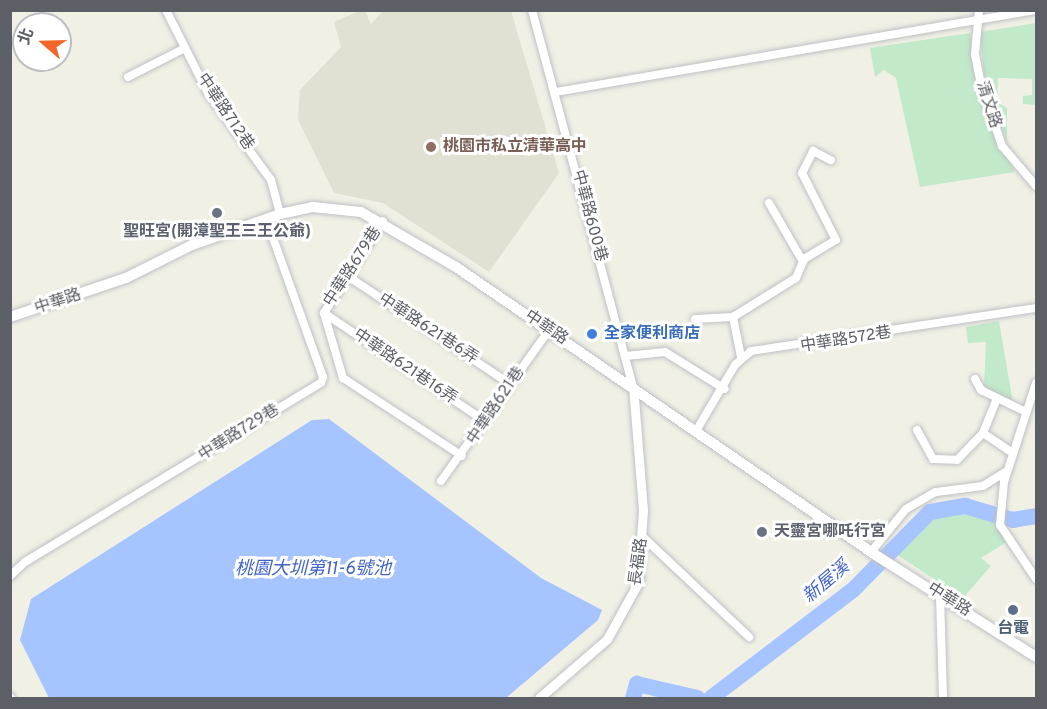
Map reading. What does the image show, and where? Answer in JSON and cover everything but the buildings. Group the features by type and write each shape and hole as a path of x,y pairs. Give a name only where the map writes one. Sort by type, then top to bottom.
{"main road":[{"name":"中華路","path":"10,317 126,278 192,245 280,214 313,207 361,212 383,221 549,330 874,554 1036,657"}],"street":[{"name":"中華路712巷","path":"166,10 208,93 271,180 280,214"},
{"name":"中華路600巷","path":"532,10 556,92 633,387"},
{"path":"556,92 978,15 1034,10"},
{"name":"清文路","path":"978,15 981,85 1002,146 1036,186"},
{"path":"128,77 185,48"},
{"path":"695,319 732,317 796,278 803,262 837,240 802,173 813,151 831,160"},
{"path":"770,203 803,262"},
{"name":"中華路729巷","path":"10,576 25,562 321,383 323,377 266,219"},
{"name":"中華路679巷","path":"324,313 346,275 383,221"},
{"name":"中華路621巷6弄","path":"346,275 510,384"},
{"name":"中華路572巷","path":"741,357 751,351 1036,308"},
{"path":"324,313 343,378 462,456"},
{"name":"中華路621巷16弄","path":"324,313 486,422"},
{"path":"696,431 725,389 741,357 732,317"},
{"name":"中華路621巷","path":"441,480 462,456 549,330"},
{"path":"626,356 665,352 725,389"},
{"path":"975,379 981,390 1026,412"},
{"path":"1036,383 1007,471 1001,522 1036,579"},
{"name":"長福路","path":"539,699 607,639 627,610 638,583 643,537 633,387"},
{"path":"917,430 925,450 940,462 957,460 983,433 997,399"},
{"path":"983,433 1013,453"},
{"path":"874,554 906,509 936,492 983,486 1007,471"},
{"path":"643,537 749,637"},
{"path":"940,594 943,699"}],"shaded area":[{"name":"桃園市私立清華高中","path":"359,11 365,11 371,24 383,11 511,11 559,173 489,272 383,203 334,193 298,120 300,90 341,47 334,22"}],"green space":[{"path":"1036,23 1036,105 1023,104 1023,96 1032,95 1032,79 998,78 997,102 1007,108 1007,142 985,83 980,32"},
{"path":"970,33 984,116 1015,172 920,187 896,78 884,70 875,77 870,48"},
{"path":"999,321 1013,403 984,387 986,342 968,343 966,327"},
{"path":"949,508 997,520 1008,541 981,558 991,566 963,598 896,554 923,522"}],"water":[{"name":"桃園大圳第11-6號池","path":"329,419 541,578 602,610 598,620 506,698 49,698 20,640 31,599 312,420"}],"waterway":[{"name":"新屋溪","path":"711,698 853,590 930,512 965,506 1013,520 1036,516"},
{"name":"新屋溪","path":"633,698 637,684 697,698"}],"place":[{"name":"桃園市私立清華高中","path":"431,147"},
{"name":"聖旺宮(開漳聖王三王公爺)","path":"217,213"},
{"name":"全家便利商店","path":"592,334"},
{"name":"天靈宮哪吒行宮","path":"762,532"},
{"name":"台電","path":"1013,610"}]}
